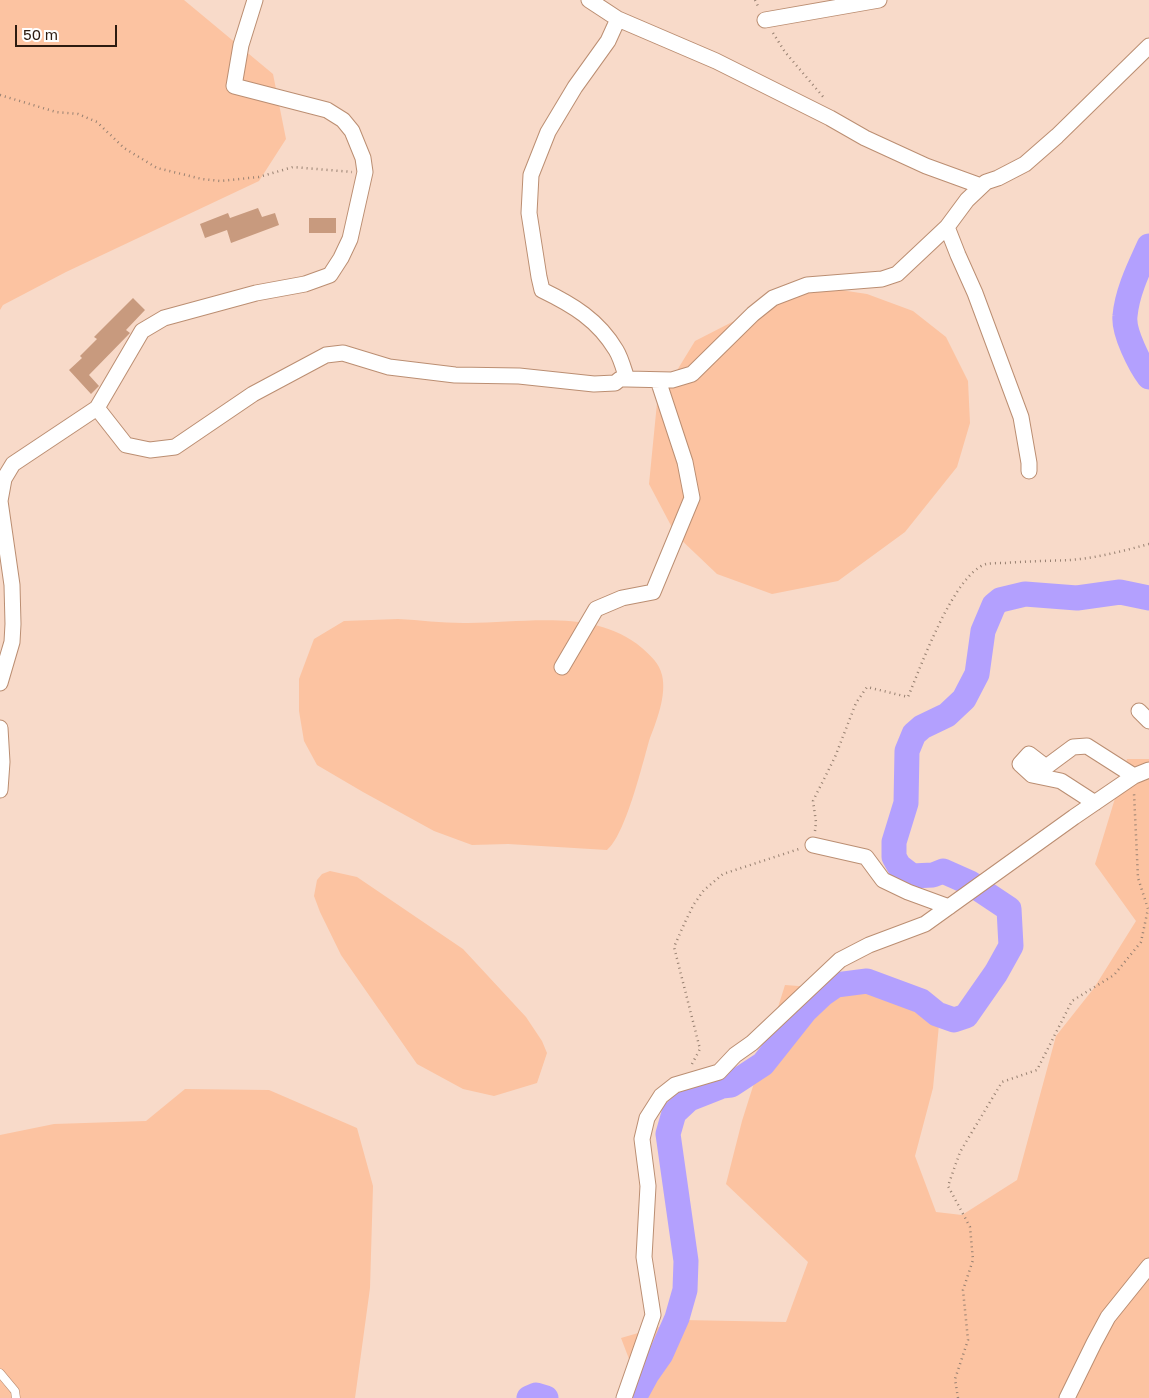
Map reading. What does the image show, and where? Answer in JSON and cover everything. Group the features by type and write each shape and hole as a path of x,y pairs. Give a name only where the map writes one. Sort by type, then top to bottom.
{"street":[{"path":"0,683 12,642 13,624 12,585 0,500 4,479 14,464 97,408 142,331 164,318 256,293 305,284 330,275 342,258 350,239 365,172 363,158 352,131 344,120 327,110 234,86 241,45 255,0"},
{"path":"589,0 618,19 716,61 874,142 926,166 981,186"},
{"path":"765,20 879,0"},
{"path":"618,19 608,40 575,87 548,132 531,175 530,212 542,290 572,305 596,324 617,351 627,379"},
{"path":"97,408 126,445 150,450 175,447 253,394 326,356 343,354 388,367 455,375 519,376 594,384 615,383 627,379 672,380 692,374 772,298 808,285 882,279 897,274 947,227 967,200 981,186 1025,164 1057,136 1149,46"},
{"path":"947,227 975,293 1021,417 1029,471"},
{"path":"562,667 596,609 622,598 653,592 692,498 685,462 658,380"},
{"path":"0,728 2,762 0,790"},
{"path":"1095,802 1061,781 1032,775 1020,764 1029,754 1046,767 1074,747 1087,746 1134,776"},
{"path":"624,1398 653,1315 644,1258 648,1186 642,1139 647,1118 661,1096 675,1085 684,1081 719,1072 735,1055 752,1043 840,960 869,945 925,924 1095,802 1134,776 1149,770"},
{"path":"813,845 866,857 882,880 949,907"},
{"path":"1067,1398 1108,1318 1149,1266"}],"lane":[{"path":"0,1373 15,1391 16,1398"}],"path":[{"path":"765,20 785,52 826,101"},
{"path":"0,95 56,112 78,114 97,122 124,148 157,168 202,179 220,181 259,177 293,168 365,172"},
{"path":"684,1081 700,1049 674,947 694,904 704,890 723,874 813,845 816,822 813,802 834,758 856,702 867,687 908,697 954,595 968,577 985,564 1072,560 1108,555 1149,544"},
{"path":"958,1398 956,1379 968,1340 963,1290 972,1260 970,1227 948,1186 960,1152 1002,1082 1037,1070 1072,1001 1114,975 1141,942 1148,908 1138,878 1134,776"}],"shaded area":[{"path":"0,0 184,0 273,74 286,139 259,181 66,272 3,305 0,310"},
{"path":"827,288 867,294 913,311 946,337 968,381 970,423 957,467 905,532 838,581 772,594 717,574 676,535 649,484 657,403 695,341 787,294"},
{"path":"398,619 455,623 556,620 580,622 602,627 623,635 642,648 657,663 663,683 660,709 626,816 614,842 607,850 508,844 472,845 434,831 317,765 304,741 299,711 299,679 314,639 344,621"},
{"path":"1127,759 1149,759 1149,1398 644,1398 621,1338 683,1320 786,1322 808,1262 726,1184 742,1121 785,985 879,992 940,1014 933,1088 915,1156 936,1212 962,1215 1017,1180 1056,1036 1094,988 1136,921 1095,864"},
{"path":"330,871 357,877 463,949 526,1017 542,1041 547,1053 537,1083 494,1096 463,1089 417,1064 341,955 320,912 314,896 317,880 322,874"},
{"path":"185,1089 269,1090 357,1128 373,1186 370,1288 355,1398 0,1398 0,1135 54,1124 146,1121"}],"building":[{"path":"258,208 262,217 275,213 279,225 231,243 227,230 205,238 200,224 228,213 230,218"},
{"path":"309,218 336,218 336,233 309,233"},
{"path":"133,298 145,310 126,330 130,333 89,375 99,386 91,394 69,370 82,358 80,356 97,339 94,337"}],"waterway":[{"path":"1149,246 1131,289 1125,316 1129,339 1149,377"},
{"path":"634,1398 661,1354 677,1318 685,1290 686,1261 668,1134 674,1113 689,1099 722,1086 731,1085 763,1064 805,1011 836,985 867,981 921,1001 937,1014 954,1020 966,1016 996,973 1011,946 1009,909 970,883 943,871 933,875 912,876 899,866 894,857 894,842 906,803 907,751 914,734 922,727 947,715 964,699 977,674 983,631 994,605 1000,600 1025,594 1077,598 1120,592 1149,598"},
{"path":"529,1398 536,1395 546,1398"}]}
